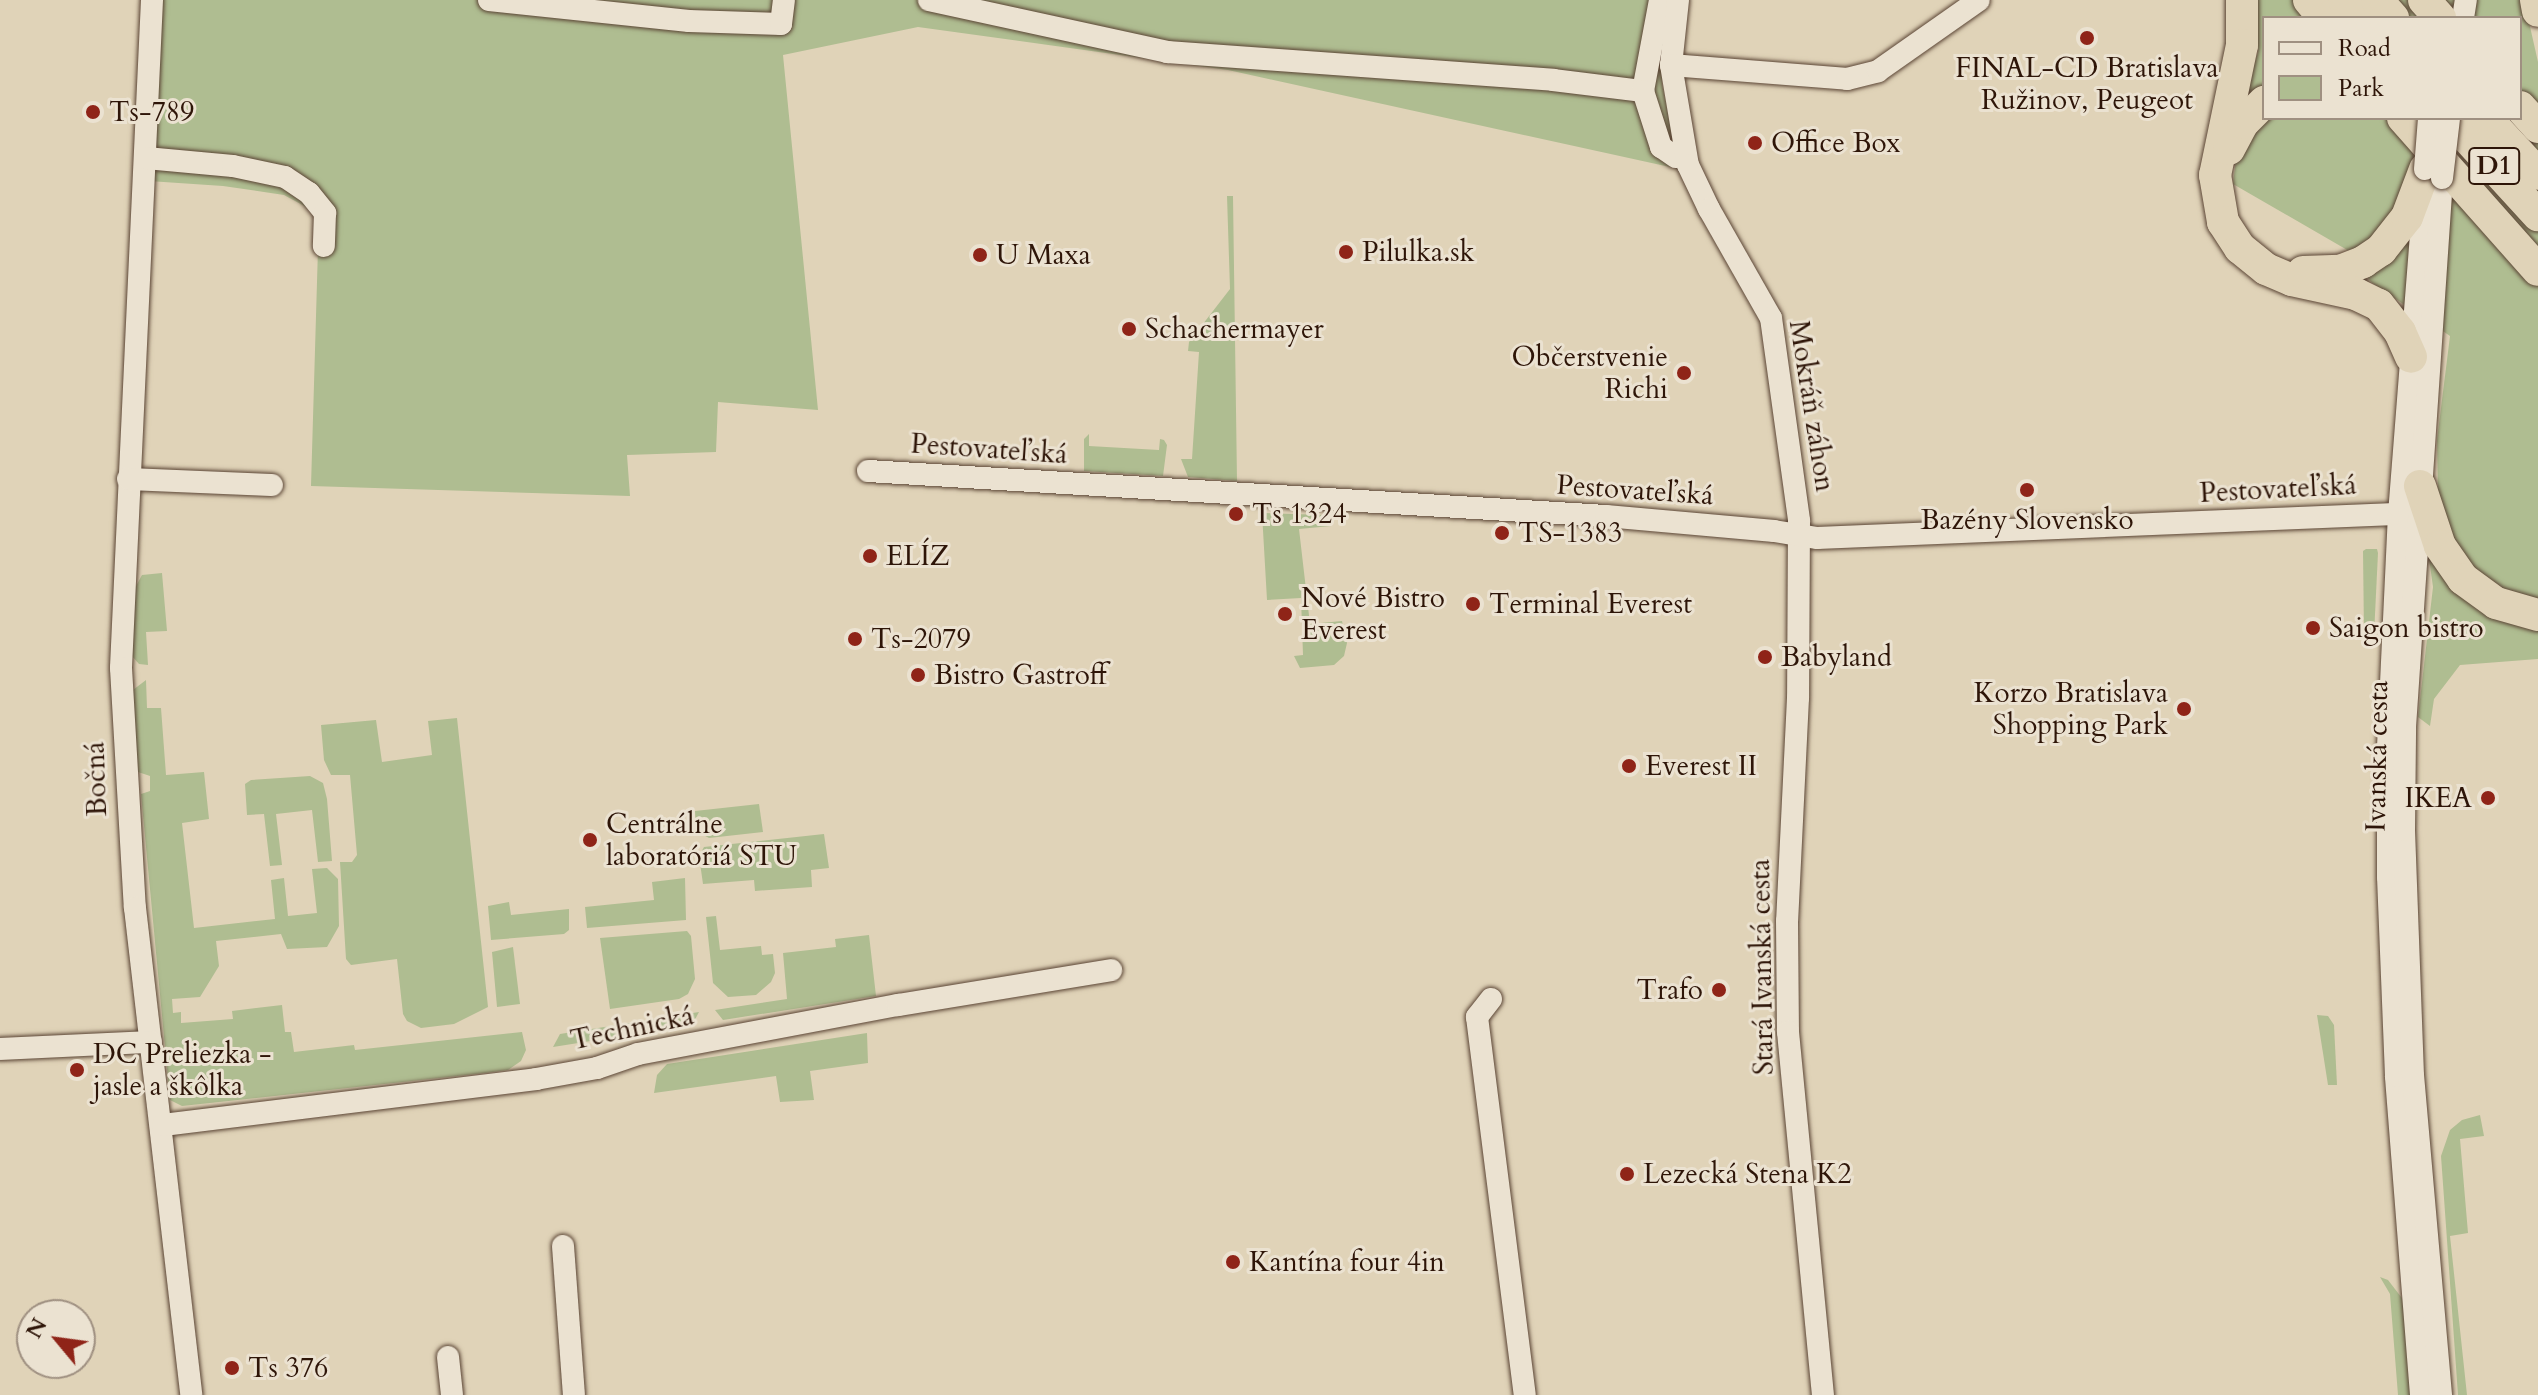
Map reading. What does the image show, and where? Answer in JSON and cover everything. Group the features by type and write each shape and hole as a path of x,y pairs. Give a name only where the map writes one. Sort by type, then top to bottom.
{"highway":[{"path":"2242,0 2242,45 2220,175 2223,222 2252,259 2284,277 2372,301 2394,321 2411,357"},
{"path":"2309,0 2322,16"},
{"path":"2344,0 2358,16"},
{"path":"2377,0 2391,16"},
{"path":"2424,0 2439,16"},
{"path":"2536,0 2538,11"},
{"path":"2262,104 2236,133 2220,175 2231,212 2248,241 2275,262 2317,273 2350,268 2381,250 2407,217 2420,136"},
{"path":"2522,109 2538,127"},
{"path":"2397,120 2420,136 2538,270"},
{"name":"D1","path":"2451,120 2538,215"},
{"name":"D1","path":"2488,120 2538,174"},
{"path":"2412,504 2463,579 2496,603 2538,615"}],"street":[{"name":"Bočná","path":"152,0 121,668 126,791 191,1395"},
{"path":"489,0 689,21 781,24 784,0"},
{"path":"929,0 1167,52 1553,80 1643,91"},
{"path":"1660,0 1643,91 1661,147 1676,157"},
{"name":"Mokráň záhon","path":"1678,0 1671,65 1690,170 1771,318 1801,537"},
{"path":"1671,65 1847,79 1878,71 1979,0"},
{"name":"Ivanská cesta","path":"2441,1395 2413,1076 2406,908 2405,727 2412,504 2425,295 2449,120"},
{"name":"Ivanská cesta","path":"2420,136 2425,295 2411,357 2412,504 2388,747 2388,877 2396,1076 2421,1395"},
{"path":"146,158 233,166 285,177 309,193 325,213 324,246"},
{"name":"Pestovateľská","path":"868,471 1606,516 1774,531 1801,537 1912,536 2412,504"},
{"path":"128,479 272,485"},
{"name":"Stará Ivanská cesta","path":"1801,537 1798,698 1787,921 1788,1032 1823,1395"},
{"name":"Technická","path":"163,1125 536,1079 597,1068 638,1054 898,1005 1111,970"},
{"path":"1491,999 1477,1017 1525,1395"},
{"path":"0,1049 151,1042"},
{"path":"563,1246 574,1395"},
{"path":"448,1357 452,1395"}],"green space":[{"path":"145,0 1671,0 1662,84 1679,169 1228,70 918,27 783,55 818,410 718,402 716,452 627,455 630,496 311,486 319,214 284,195 223,186 134,180"},
{"path":"2257,0 2524,0 2538,62 2538,601 2493,587 2454,547 2438,495 2437,440 2450,336 2371,282 2349,251 2233,184 2243,99 2258,52"},
{"path":"1227,196 1233,196 1237,481 1188,477 1181,459 1192,459 1199,352 1188,351 1189,342 1230,289"},
{"path":"1089,434 1089,446 1159,450 1160,439 1164,440 1167,445 1163,476 1084,471 1084,439"},
{"path":"1262,513 1324,515 1331,526 1299,529 1310,624 1342,621 1347,643 1344,656 1334,665 1300,668 1294,656 1303,655 1301,598 1267,600"},
{"path":"2377,549 2378,553 2374,635 2364,635 2363,551"},
{"path":"2429,558 2538,626 2538,659 2460,665 2434,699 2430,726 2418,717 2433,587"},
{"path":"162,573 167,631 146,632 148,665 139,664 131,655 128,601 142,575"},
{"path":"146,680 147,708 161,708 166,775 204,772 209,819 182,823 194,928 275,919 271,880 284,878 288,916 317,913 312,869 327,868 338,879 339,926 327,947 287,949 281,934 216,941 219,966 200,997 172,999 173,1013 181,1012 181,1023 233,1019 232,1011 282,1005 285,1032 291,1032 294,1052 354,1045 355,1050 522,1032 526,1050 521,1061 508,1070 485,1073 182,1106 170,1100 141,794 150,791 150,776 138,772 132,762 129,693"},
{"path":"457,718 488,1007 454,1024 421,1028 407,1021 403,1014 397,959 351,965 346,959 340,862 352,862 357,855 350,775 331,775 324,760 321,725 376,720 382,762 432,755 428,721"},
{"path":"310,776 323,783 332,861 318,862 312,810 276,814 282,865 270,866 264,814 247,815 245,784 251,780"},
{"path":"759,804 763,832 709,838 696,831 695,811"},
{"path":"824,834 829,868 811,870 812,887 755,891 754,880 703,884 699,856 704,847"},
{"path":"685,878 686,920 587,928 585,907 654,900 652,882"},
{"path":"509,902 511,915 569,909 569,930 564,934 491,940 488,906"},
{"path":"716,916 720,950 761,946 762,955 773,954 775,973 771,982 756,995 728,997 713,983 706,917"},
{"path":"687,931 691,936 695,979 688,994 679,999 610,1009 600,938"},
{"path":"869,935 876,996 723,1020 715,1010 787,999 783,953 836,947 835,939"},
{"path":"513,947 520,1004 497,1007 492,952"},
{"path":"699,1012 692,1025 553,1047 560,1034"},
{"path":"2317,1015 2328,1016 2334,1025 2337,1085 2328,1085"},
{"path":"867,1033 868,1063 810,1071 814,1100 780,1102 776,1076 654,1093 657,1075 667,1064"},
{"path":"2480,1115 2484,1136 2460,1139 2468,1233 2450,1236 2467,1395 2458,1395 2441,1156 2450,1130 2462,1120"},
{"path":"2380,1277 2388,1280 2405,1302 2412,1395 2398,1395 2390,1294"}],"place":[{"name":"FINAL-CD Bratislava Ružinov, Peugeot","path":"2087,38"},
{"name":"Ts-789","path":"93,112"},
{"name":"Office Box","path":"1755,143"},
{"name":"Pilulka.sk","path":"1346,252"},
{"name":"U Maxa","path":"980,255"},
{"name":"Schachermayer","path":"1129,329"},
{"name":"Občerstvenie Richi","path":"1684,373"},
{"name":"Bazény Slovensko","path":"2027,490"},
{"name":"Ts 1324","path":"1236,514"},
{"name":"TS-1383","path":"1502,533"},
{"name":"ELÍZ","path":"870,556"},
{"name":"Terminal Everest","path":"1473,604"},
{"name":"Nové Bistro Everest","path":"1285,614"},
{"name":"Saigon bistro","path":"2313,628"},
{"name":"Ts-2079","path":"855,639"},
{"name":"Babyland","path":"1765,657"},
{"name":"Bistro Gastroff","path":"918,675"},
{"name":"Korzo Bratislava Shopping Park","path":"2184,709"},
{"name":"Everest II","path":"1629,766"},
{"name":"IKEA","path":"2488,798"},
{"name":"Centrálne laboratóriá STU","path":"590,840"},
{"name":"Trafo","path":"1719,990"},
{"name":"DC Preliezka - jasle a škôlka","path":"77,1070"},
{"name":"Lezecká Stena K2","path":"1627,1174"},
{"name":"Kantína four 4in","path":"1233,1262"},
{"name":"Ts 376","path":"232,1368"}]}
